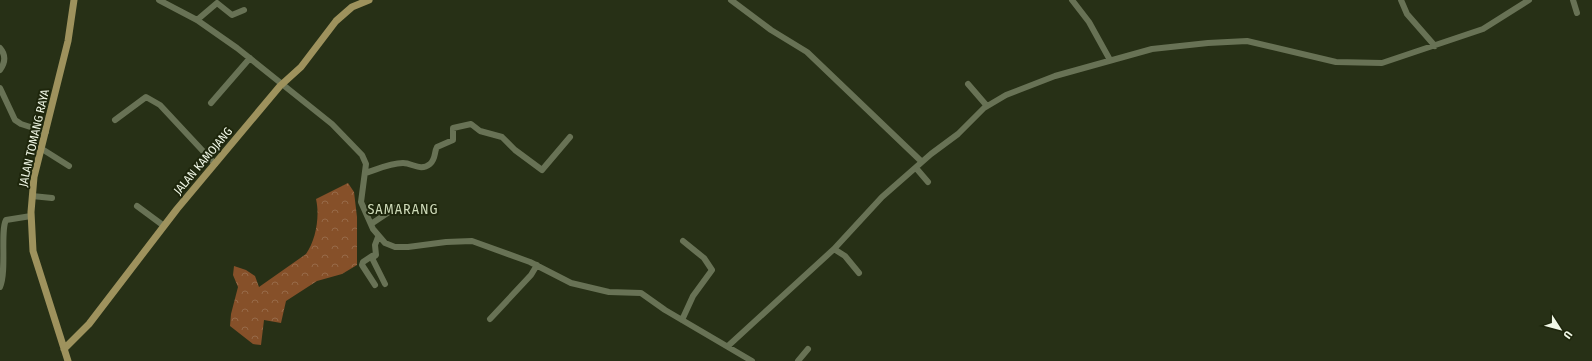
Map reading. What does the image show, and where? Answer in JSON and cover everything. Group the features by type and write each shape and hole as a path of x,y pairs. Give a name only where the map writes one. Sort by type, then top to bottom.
{"main road":[{"name":"JALAN TOMANG RAYA","path":"68,361 33,251 30,216 32,196 42,149 68,41 74,0"},
{"name":"JALAN KAMOJANG","path":"64,349 89,324 164,226 282,84 301,67 336,21 352,7 369,0"}],"street":[{"path":"159,0 220,34 328,120 359,151 366,161 366,173 361,199 378,237 389,245 408,247 446,242 472,241 537,265 576,285 609,292 641,293 682,320 752,361"},
{"path":"731,0 771,30 807,52 870,114 922,162"},
{"path":"1072,0 1090,22 1110,60"},
{"path":"1401,0 1406,14 1435,46"},
{"path":"728,346 834,249 882,197 922,162 958,134 987,106 1006,95 1055,76 1152,49 1231,41 1247,41 1336,62 1379,64 1483,29 1529,0"},
{"path":"1574,0 1577,13"},
{"path":"197,20 218,3 232,16 244,10"},
{"path":"0,48 3,51 4,57 0,70"},
{"path":"211,103 250,58"},
{"path":"968,84 987,106"},
{"path":"0,88 15,120 21,124 46,132"},
{"path":"115,120 146,97 160,105 216,164"},
{"path":"366,173 396,164 407,164 416,168 426,166 432,161 437,147 453,140 453,128 471,124 480,131 502,137 514,150 542,170 570,137"},
{"path":"42,149 69,166"},
{"path":"916,168 928,182"},
{"path":"32,196 52,198"},
{"path":"137,206 164,226"},
{"path":"371,224 394,208"},
{"path":"0,287 3,257 1,236 2,227 6,220 30,216"},
{"path":"375,285 362,265 363,262 376,255 375,245 378,237"},
{"path":"682,320 690,301 712,270 704,258 683,241"},
{"path":"834,249 845,256 859,274"},
{"path":"372,256 385,284"},
{"path":"490,319 531,275 537,265"},
{"path":"798,361 808,349"}],"green space":[{"path":"348,183 354,192 357,217 357,265 342,274 317,281 286,301 281,323 264,320 261,345 253,344 230,326 231,314 238,287 233,275 234,266 246,270 255,276 259,287 306,254 315,235 318,213 316,199"}],"district":[{"name":"SAMARANG","path":"403,209"}]}
